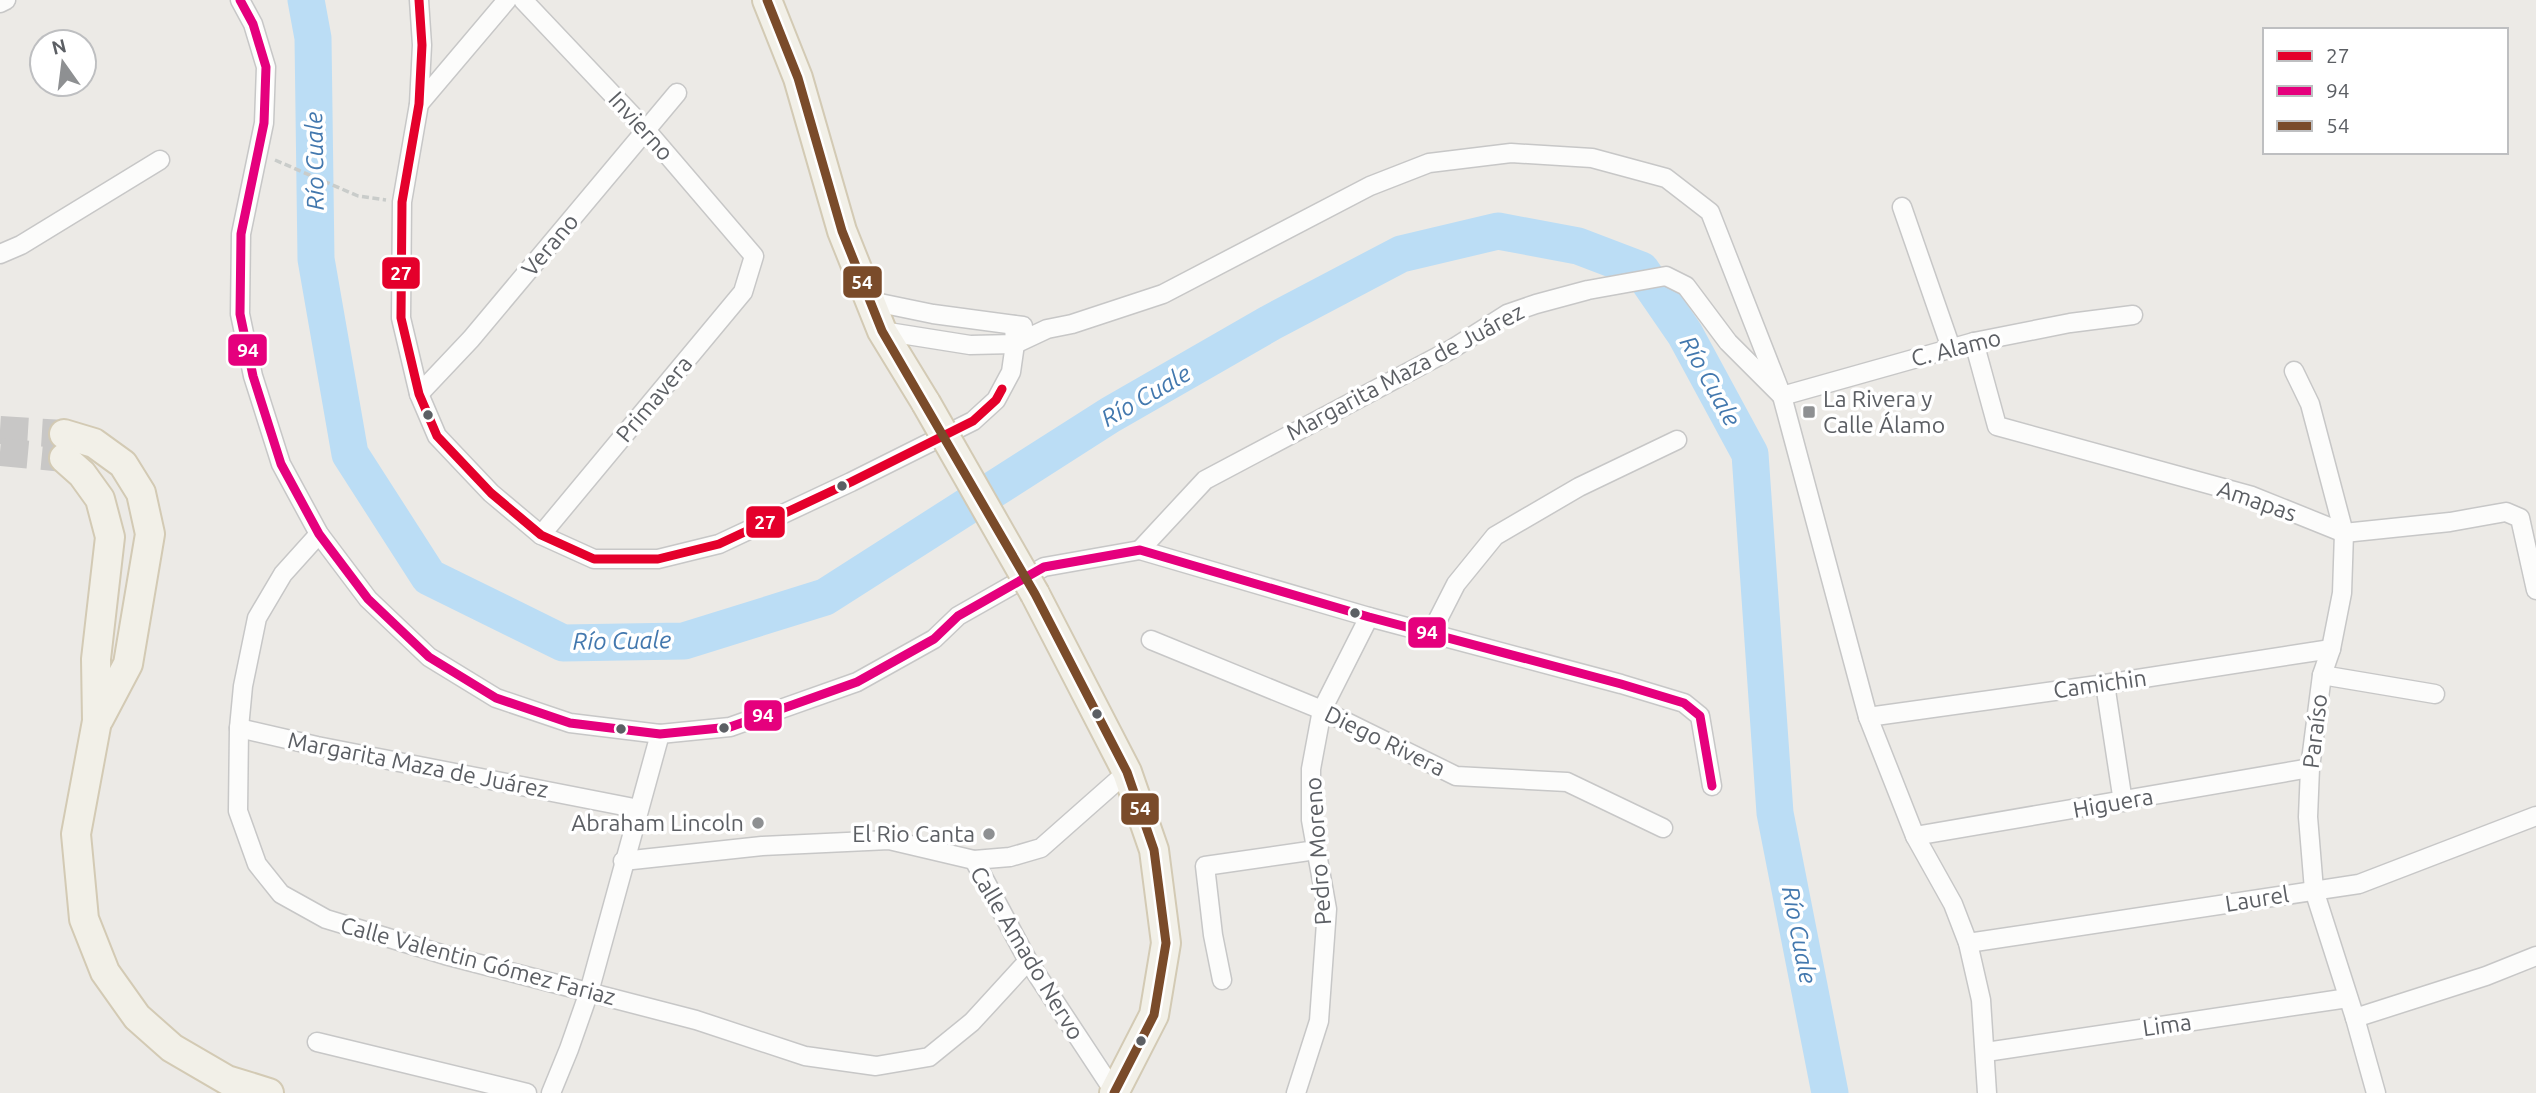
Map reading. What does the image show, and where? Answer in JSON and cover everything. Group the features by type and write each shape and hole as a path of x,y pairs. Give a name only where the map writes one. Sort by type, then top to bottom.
{"main road":[{"path":"767,0 798,78 842,230 882,331 1035,594 1127,772 1154,850 1166,943 1154,1015 1114,1093"},
{"path":"97,721 128,664 150,534 141,493 122,464 94,443 64,446 100,499 110,537 96,659 97,721 76,834 85,919 105,972 137,1017 172,1048 227,1080 269,1093"}],"street":[{"path":"0,3 6,0"},
{"path":"240,0 253,24 266,67 264,123 241,234 240,314 253,376 281,464 320,534 368,599 429,657 496,698 570,723 660,734 730,727 857,682 934,639 958,616 1044,567 1140,550 1368,617 1684,703 1700,716 1712,786"},
{"path":"419,0 422,45 419,104 402,202 401,318 419,394 436,436 491,493 541,535 594,559 658,559 719,544 973,421 996,400 1011,372 1015,344 1014,325"},
{"path":"419,104 508,0"},
{"name":"Invierno","path":"523,0 647,131 754,256"},
{"name":"Verano","path":"419,394 471,339 677,93"},
{"path":"882,331 970,345 1015,344 1047,329 1072,324 1163,294 1370,186 1429,163 1511,153 1592,158 1666,178 1710,212 1782,396 1868,717 1915,836 1953,904 1968,943 1981,1000 1987,1093"},
{"path":"0,254 21,245 160,160"},
{"path":"1902,207 1951,348"},
{"name":"Primavera","path":"541,535 743,292 754,256"},
{"name":"Margarita Maza de Juárez","path":"1140,550 1205,480 1452,349 1507,314 1536,303 1588,290 1666,276 1686,286 1728,342 1782,396"},
{"path":"870,301 933,314 1047,329"},
{"name":"C. Alamo","path":"1782,396 1974,342 2070,323 2133,315"},
{"name":"Amapas","path":"1974,342 1997,426 2252,496 2344,533 2451,522 2506,512 2520,518 2536,590"},
{"name":"Paraíso","path":"2294,371 2311,404 2344,533 2342,593 2331,649 2322,675 2310,768 2308,817 2314,890 2376,1093"},
{"path":"1431,633 1456,584 1495,536 1579,487 1677,440"},
{"name":"Calle Valentin Gómez Fariaz","path":"320,534 283,574 257,618 243,686 239,728 238,811 257,864 281,894 326,919 445,955 696,1020 805,1056 876,1066 929,1057 972,1022 1028,961"},
{"name":"Pedro Moreno","path":"1296,1093 1318,1021 1326,909 1311,820 1311,769 1322,710 1368,617"},
{"name":"Diego Rivera","path":"1151,640 1322,710 1456,776 1567,782 1663,828"},
{"name":"Camichin","path":"1868,717 2331,649"},
{"path":"2322,675 2435,694"},
{"path":"2105,684 2123,802"},
{"name":"Margarita Maza de Juárez","path":"239,728 317,746 639,808"},
{"path":"551,1093 589,992 660,734"},
{"name":"Higuera","path":"1915,836 2310,768"},
{"path":"974,860 1010,857 1041,848 1127,772"},
{"name":"Laurel","path":"1968,943 2359,884 2536,816"},
{"name":"Calle Amado Nervo","path":"623,861 762,846 889,840 974,860 1028,961 1114,1093"},
{"path":"1222,980 1213,935 1205,866 1316,850"},
{"path":"2355,1018 2486,976 2536,956"},
{"name":"Lima","path":"1986,1052 2348,998"},
{"path":"317,1042 527,1093"}],"path":[{"path":"277,161 358,195 402,202"}],"waterway":[{"name":"Río Cuale","path":"306,0 313,38 316,259 350,454 429,577 563,643 684,641 825,597 1110,415 1270,323 1401,254 1498,231 1578,246 1641,270 1685,334 1750,454 1775,813 1830,1093"}],"tunnel":[{"path":"0,430 64,434"},
{"path":"0,452 64,458"}],"transit line":[{"name":"94","path":"240,0 253,24 266,67 264,123 241,234 240,314 253,376 281,464 319,534 368,599 429,657 496,698 570,723 660,734 730,727 857,682 934,639 958,616 1044,567 1140,550 1369,617 1684,703 1700,716 1712,786"},
{"name":"27","path":"419,0 422,45 419,104 402,202 401,318 419,394 437,436 491,493 541,535 594,559 658,559 719,544 973,421 996,400 1002,389"},
{"name":"54","path":"767,0 798,78 842,231 882,331 1035,594 1127,772 1154,850 1166,943 1154,1015 1114,1093"}],"place":[{"name":"La Rivera y Calle Álamo","path":"1809,412"},
{"name":"Abraham Lincoln","path":"758,823"},
{"name":"El Rio Canta","path":"989,834"}]}
